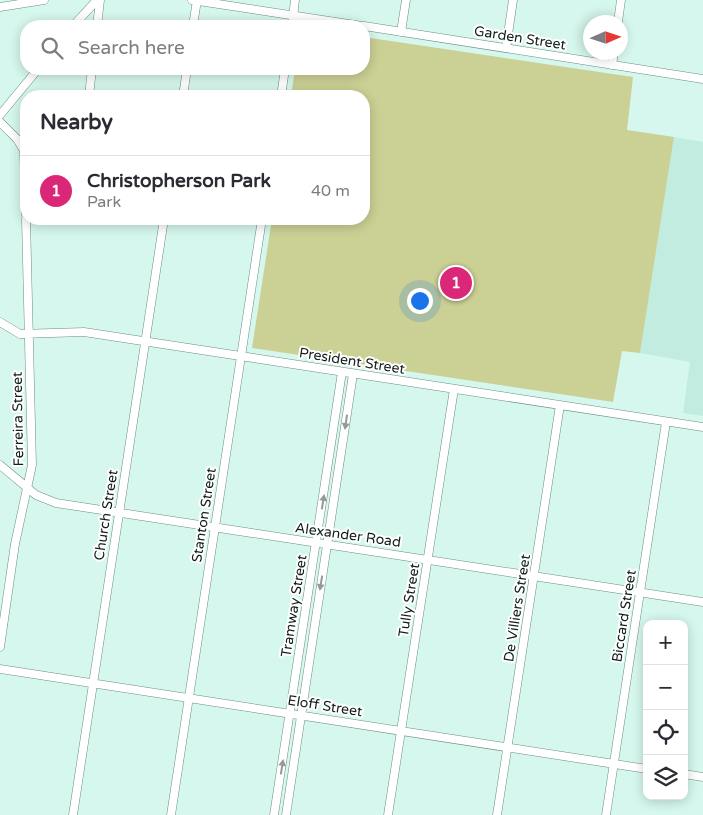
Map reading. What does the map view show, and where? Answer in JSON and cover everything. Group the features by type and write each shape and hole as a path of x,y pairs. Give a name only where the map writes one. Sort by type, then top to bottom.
{"street":[{"path":"0,7 41,0"},
{"path":"79,20 98,0"},
{"path":"97,20 98,0"},
{"path":"194,20 195,0"},
{"name":"Garden Street","path":"195,0 321,20"},
{"path":"293,20 296,0"},
{"path":"401,32 406,0"},
{"path":"506,48 513,0"},
{"path":"619,15 622,0"},
{"name":"Garden Street","path":"370,27 703,79"},
{"path":"612,65 613,60"},
{"path":"21,90 33,75"},
{"path":"90,90 91,75"},
{"path":"184,90 186,75"},
{"path":"282,90 284,75"},
{"path":"0,115 20,91"},
{"path":"0,122 20,144"},
{"name":"Ferreira Street","path":"0,647 15,544 32,465 26,225"},
{"name":"Church Street","path":"73,815 163,225"},
{"name":"Stanton Street","path":"171,815 261,225"},
{"name":"President Street","path":"0,322 20,334 84,332 703,427"},
{"name":"Tramway Street","path":"274,815 342,372"},
{"name":"Tramway Street","path":"286,815 353,374"},
{"name":"Tully Street","path":"388,815 454,389"},
{"name":"De Villiers Street","path":"497,815 560,405"},
{"name":"Biccard Street","path":"606,815 666,422"},
{"path":"330,456 340,458"},
{"name":"Alexander Road","path":"0,465 28,489 44,499 56,503 703,602"},
{"name":"Eloff Street","path":"0,669 643,768"},
{"path":"688,775 703,777"},
{"path":"277,796 288,797"}],"shaded area":[{"path":"674,137 703,142 703,416 683,413 690,362 640,353"}],"green space":[{"path":"370,38 633,77 627,130 674,137 640,353 622,351 613,402 252,348 271,225 370,225 370,90 292,90 294,75 370,75"}],"place":[{"name":"Christopherson Park","path":"456,283"}]}
